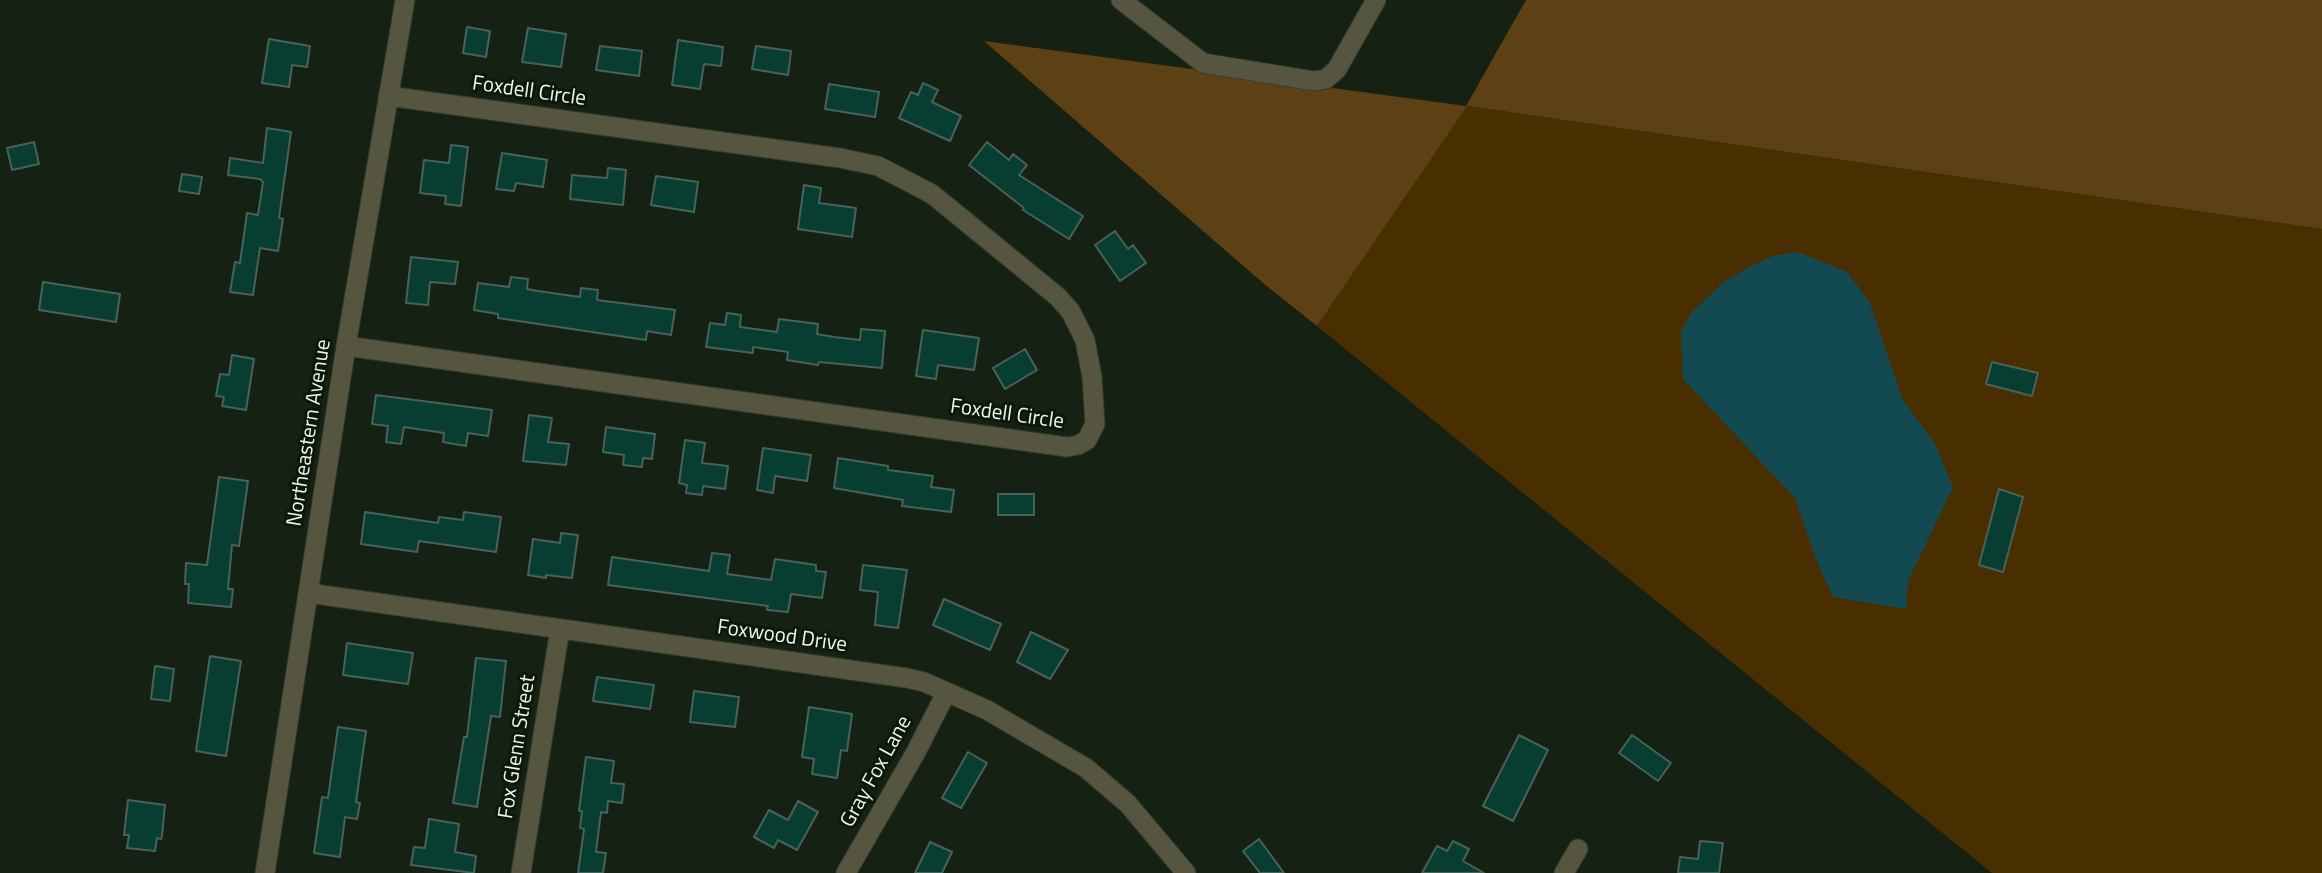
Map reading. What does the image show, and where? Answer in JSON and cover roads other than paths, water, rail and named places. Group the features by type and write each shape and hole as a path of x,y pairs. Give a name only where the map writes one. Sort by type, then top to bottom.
{"street":[{"name":"Northeastern Avenue","path":"265,873 346,346 405,0"},
{"path":"1121,0 1203,63 1314,82 1332,75 1377,0"},
{"name":"Foxdell Circle","path":"346,346 1067,447 1087,440 1096,424 1092,377 1084,340 1070,312 1058,297 932,194 878,166 840,158 388,96"},
{"name":"Foxwood Drive","path":"308,593 924,682 988,710 1086,768 1128,804 1186,873"},
{"name":"Fox Glenn Street","path":"521,873 560,628"},
{"name":"Gray Fox Lane","path":"846,873 916,752 946,693"},
{"path":"1564,873 1578,849"}],"water":[{"path":"1798,252 1847,272 1869,301 1903,400 1935,444 1953,487 1908,581 1906,609 1833,597 1817,562 1795,498 1683,379 1681,331 1692,312 1725,281 1751,266 1773,256"}]}
